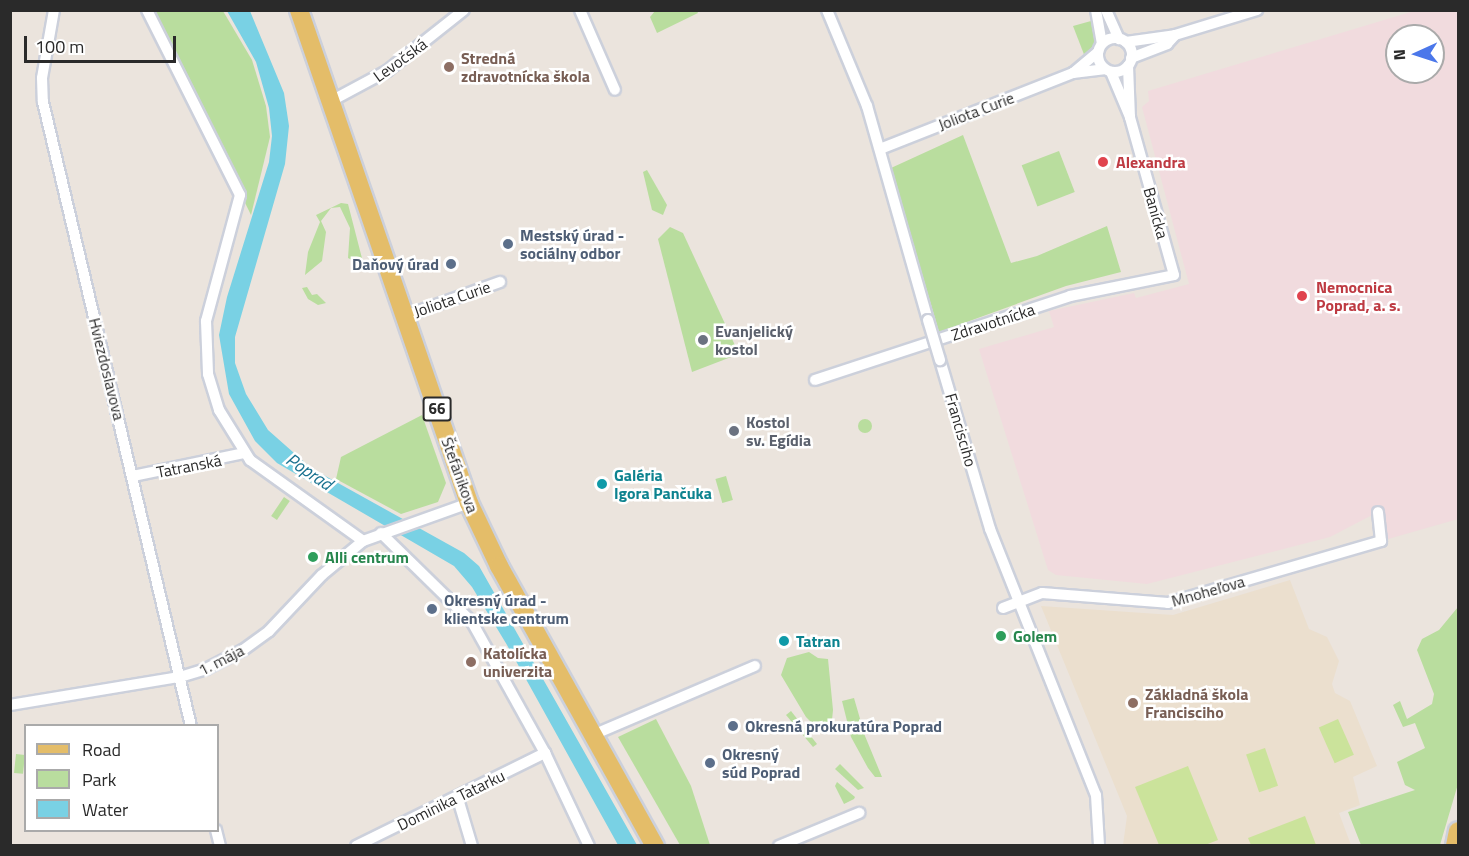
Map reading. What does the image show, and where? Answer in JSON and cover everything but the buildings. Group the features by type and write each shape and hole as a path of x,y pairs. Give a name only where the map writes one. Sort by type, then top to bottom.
{"main road":[{"name":"Štefánikova","path":"299,10 469,503 490,549 655,846"},
{"path":"1455,846 1458,831"}],"street":[{"name":"Hviezdoslavova","path":"54,10 42,78 43,102 191,724"},
{"path":"147,10 240,195 240,206 209,303 205,336 214,397 244,453 363,541"},
{"name":"Levočská","path":"331,101 353,93 387,71 464,10"},
{"path":"580,10 615,90"},
{"name":"Francisciho","path":"827,10 861,88 990,529 1096,795 1099,846"},
{"path":"1096,10 1100,47 1122,40 1175,35 1257,10"},
{"path":"1106,10 1122,40"},
{"path":"1130,62 1167,44 1175,35"},
{"name":"Banícka","path":"1122,40 1130,62 1130,117"},
{"name":"Joliota Curie","path":"1073,74 1100,47"},
{"name":"Banícka","path":"1100,47 1107,70 1130,117 1174,275"},
{"name":"Joliota Curie","path":"880,149 1073,74 1107,70 1130,62"},
{"name":"Zdravotnícka","path":"815,380 1070,296 1174,275"},
{"name":"Joliota Curie","path":"405,316 500,282"},
{"name":"Tatranská","path":"133,476 244,453"},
{"name":"1. mája","path":"10,705 180,677 206,669 254,643 363,541 385,531 469,503"},
{"name":"Mnoheľova","path":"1003,608 1018,600 1042,593 1168,603 1381,541 1378,512"},
{"path":"385,531 472,622 545,753 590,846"},
{"path":"593,735 755,666"},
{"name":"Dominika Tatarku","path":"356,846 458,799 545,753"},
{"path":"458,799 472,846"},
{"path":"779,846 859,813"}],"shaded area":[{"name":"Nemocnica Poprad, a. s.","path":"1414,11 1458,11 1458,519 1381,541 1378,512 1330,537 1147,584 1056,575 1048,570 979,349 1054,327 1049,311 1134,293 1136,298 1189,284 1142,107 1149,101 1148,91"},
{"path":"1290,580 1309,629 1327,637 1339,661 1332,684 1335,693 1350,701 1377,766 1353,777 1360,805 1339,813 1351,845 1123,845 1127,816 1041,606 1173,615"}],"green space":[{"path":"151,11 223,11 252,60 266,106 270,137 251,215"},
{"path":"655,11 697,11 698,13 657,33 650,17"},
{"path":"1091,21 1098,46 1095,53 1085,57 1073,26"},
{"path":"963,135 1011,263 1037,256 1107,226 1121,272 1066,286 939,332 891,168"},
{"path":"1059,151 1075,192 1037,206 1022,165"},
{"path":"647,170 667,205 663,215 652,210 643,172"},
{"path":"341,203 348,204 364,266 348,258 350,228 340,207 331,208 321,221 326,232 322,261 305,275 308,252 320,222 316,215"},
{"path":"670,227 683,233 739,354 692,372 658,239"},
{"path":"307,287 312,295 317,294 326,303 318,305 308,299 302,288"},
{"path":"422,415 446,483 438,502 401,514 336,479 341,457"},
{"path":"862,419 868,419 872,426 868,433 862,433 858,429 858,423"},
{"path":"726,476 733,500 722,503 715,479"},
{"path":"284,497 290,501 277,520 271,516"},
{"path":"1458,607 1458,784 1440,845 1361,845 1348,812 1415,790 1405,785 1397,762 1425,748 1415,723 1403,727 1393,705 1400,701 1407,719 1432,704 1434,694 1417,650 1422,639 1439,630"},
{"path":"809,652 818,658 828,659 832,720 820,731 806,717 781,675 787,658"},
{"path":"854,698 865,736 882,777 875,777 868,768 851,737 842,701"},
{"path":"791,711 817,744 813,747 786,715"},
{"path":"656,719 691,786 710,845 680,845 618,737"},
{"path":"1338,719 1354,755 1335,763 1319,728"},
{"path":"1265,748 1278,786 1259,792 1246,755"},
{"path":"16,754 24,755 23,774 14,773"},
{"path":"840,764 864,788 858,790 835,769"},
{"path":"1188,766 1218,840 1205,845 1159,845 1135,787"},
{"path":"837,782 855,797 854,799 844,804 835,786"},
{"path":"1305,816 1316,845 1251,845 1248,838"}],"water":[{"name":"Poprad","path":"227,11 250,11 284,93 289,126 285,164 235,337 235,363 246,394 268,430 311,468 464,553 479,566 637,845 618,845 507,645 472,587 454,566 277,463 255,441 229,394 219,335 227,297 269,162 272,136 269,108 256,62"}],"place":[{"name":"Stredná zdravotnícka škola","path":"449,67"},
{"name":"Alexandra","path":"1103,162"},
{"name":"Mestský úrad - sociálny odbor","path":"508,244"},
{"name":"Daňový úrad","path":"451,264"},
{"name":"Nemocnica Poprad, a. s.","path":"1302,296"},
{"name":"Evanjelický kostol","path":"703,340"},
{"name":"Kostol sv. Egídia","path":"734,431"},
{"name":"Galéria Igora Pančuka","path":"602,484"},
{"name":"Alli centrum","path":"313,557"},
{"name":"Okresný úrad - klientske centrum","path":"432,609"},
{"name":"Golem","path":"1001,636"},
{"name":"Tatran","path":"784,641"},
{"name":"Katolícka univerzita","path":"471,662"},
{"name":"Základná škola Francisciho","path":"1133,703"},
{"name":"Okresná prokuratúra Poprad","path":"733,726"},
{"name":"Okresný súd Poprad","path":"710,763"}]}
